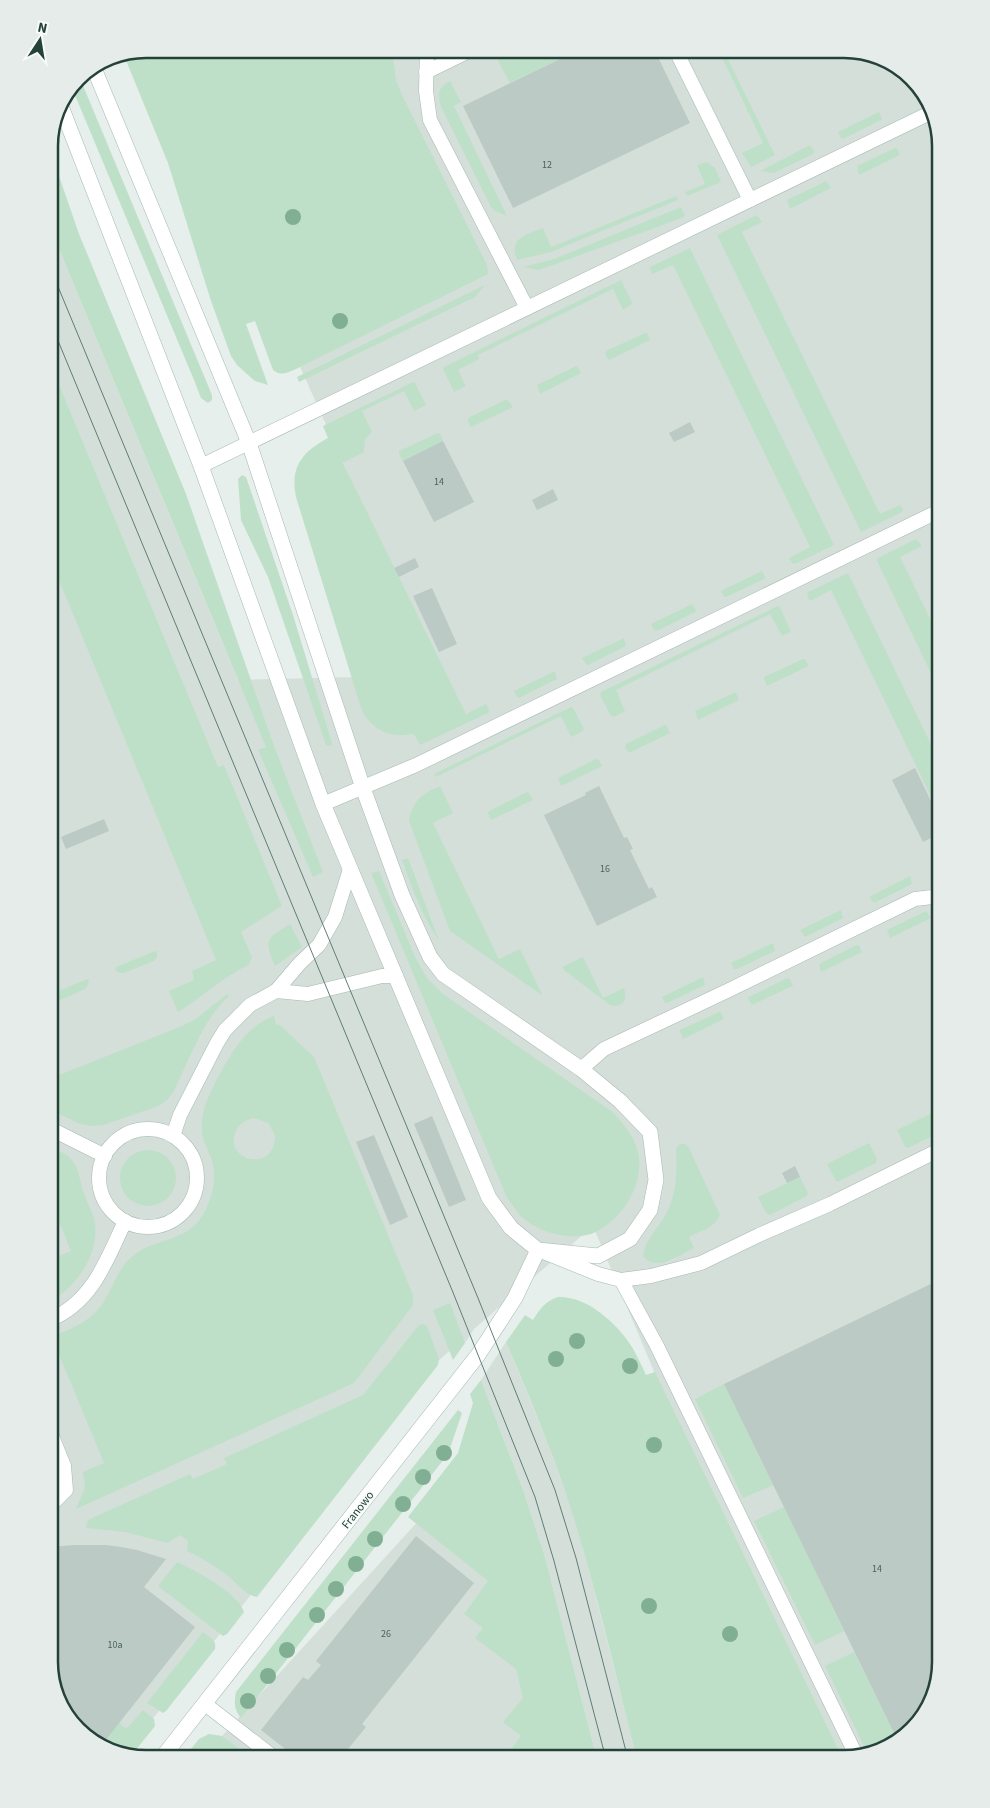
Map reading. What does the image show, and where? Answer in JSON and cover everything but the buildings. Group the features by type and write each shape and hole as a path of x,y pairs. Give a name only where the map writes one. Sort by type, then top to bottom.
{"street":[{"path":"64,113 201,466 323,804 489,1198 511,1228 538,1250 598,1256 630,1239 650,1210 656,1180 650,1132 620,1101 581,1069 444,974 430,956 402,895 362,788 249,443 96,73"},
{"name":"Franowo","path":"168,1750 478,1355 515,1298 538,1250"}],"lane":[{"path":"427,58 426,91 430,120 527,308"},
{"path":"426,72 455,58"},
{"path":"679,58 750,200"},
{"path":"201,466 927,114"},
{"path":"323,804 434,756 932,514"},
{"path":"173,1136 180,1115 225,1030 250,1006 276,991 300,963 319,945 335,917 350,869"},
{"path":"581,1069 604,1049 915,899 932,897"},
{"path":"276,991 308,994 382,976 396,976"},
{"path":"137,1130 162,1131 173,1136 186,1148 195,1164 197,1182 192,1200 186,1210 165,1224 154,1227 141,1227 125,1221 110,1209 103,1198 99,1174 107,1151 115,1142 137,1130"},
{"path":"58,1132 105,1156"},
{"path":"538,1250 598,1274 621,1280 651,1276 701,1263 759,1234 830,1204 932,1153"},
{"path":"58,1315 81,1300 92,1286 125,1221"},
{"path":"621,1280 657,1346 853,1750"},
{"path":"58,1451 64,1466 66,1490 58,1498"},
{"path":"205,1704 264,1750"}],"shaded area":[{"path":"187,58 851,58 873,62 894,72 911,87 926,112 931,128 932,145 932,1674 930,1686 918,1712 898,1732 878,1744 862,1749 813,1750 593,1226 474,1329 465,1343 463,1339 430,1368 129,1749 101,1739 83,1725 69,1707 64,1696 59,1680 58,1663 58,452 182,681 58,382 58,247 238,680 359,677 425,644 287,338"},
{"path":"506,1342 548,1444 573,1514 635,1750 595,1750 545,1557 524,1492 481,1380"},
{"path":"473,1461 539,1750 210,1750"}],"green space":[{"path":"134,58 393,58 396,80 402,95 487,265 488,274 286,373 278,373 273,370 255,321 246,324 268,385 255,381 237,365 231,356 211,301 168,163 126,60"},
{"path":"500,58 562,58 510,83 498,61"},
{"path":"722,58 727,58 775,155 751,167 742,153 763,143"},
{"path":"450,81 461,102 454,106 507,216 495,211 491,207 441,107 439,98 441,89"},
{"path":"82,84 212,395 212,400 208,403 201,398 75,94"},
{"path":"879,112 881,120 843,139 841,138 838,132"},
{"path":"810,145 814,151 813,154 774,173 760,171"},
{"path":"895,148 900,155 859,175 857,166"},
{"path":"707,162 715,168 721,182 687,196 685,192 705,184 697,165"},
{"path":"58,173 79,234 186,494 274,746 323,872 313,877 258,750 266,747 58,247"},
{"path":"826,181 831,188 790,209 787,200"},
{"path":"676,196 678,200 551,252 517,260 515,247 520,238 525,235 543,228 551,247"},
{"path":"681,207 685,216 671,222 539,270 523,267 554,259"},
{"path":"757,215 762,222 742,232 880,514 900,505 903,509 902,512 861,532 717,235"},
{"path":"690,248 834,545 795,564 789,558 810,547 673,265 652,274 650,269 650,267"},
{"path":"621,280 632,302 631,305 623,310 613,289 478,355 479,359 458,370 466,386 454,392 443,369 444,367"},
{"path":"485,285 475,297 299,382 297,377"},
{"path":"647,333 650,340 609,360 605,354 606,351"},
{"path":"576,366 581,373 540,394 537,385"},
{"path":"58,382 218,767 224,765 282,906 241,932 252,957 249,965 230,975 178,1012 169,991 194,980 192,971 216,960 58,578"},
{"path":"413,382 426,405 414,411 404,391 362,411 372,432 365,439 364,452 343,463 466,714 486,704 489,710 488,713 420,745 414,734 390,734 378,729 362,711 296,497 295,486 295,477 300,462 311,449 328,438 323,426"},
{"path":"507,399 513,407 471,427 468,418"},
{"path":"438,433 443,441 403,461 399,451"},
{"path":"242,475 246,477 293,615 332,743 331,746 326,745 268,577 241,520 238,479"},
{"path":"916,539 922,546 900,557 932,623 932,675 876,559"},
{"path":"762,571 764,579 724,597 721,591"},
{"path":"848,573 932,746 932,798 831,590 810,601 807,595 808,592"},
{"path":"692,604 695,612 657,631 654,630 651,624"},
{"path":"778,606 790,632 782,636 770,614 616,690 625,711 614,717 611,716 600,695 601,692"},
{"path":"624,638 626,646 588,665 582,658"},
{"path":"805,659 809,666 767,686 764,677"},
{"path":"555,671 557,679 519,698 517,697 514,691"},
{"path":"736,693 739,700 698,720 695,711"},
{"path":"571,707 584,729 571,737 561,716 436,777 434,774"},
{"path":"665,725 670,733 629,753 625,747 626,744"},
{"path":"596,759 599,760 602,766 561,786 558,778"},
{"path":"440,786 453,813 433,823 499,959 520,949 543,996 450,931 409,821 410,814 419,799"},
{"path":"527,792 533,800 491,820 489,811"},
{"path":"408,858 439,941 422,912 402,860"},
{"path":"379,871 416,959 427,978 443,994 614,1113 628,1131 638,1152 638,1175 630,1198 615,1218 606,1226 588,1235 559,1235 531,1224 520,1215 507,1198 371,873"},
{"path":"910,876 912,884 874,903 869,897"},
{"path":"841,910 843,918 805,937 800,930"},
{"path":"926,911 931,918 890,938 887,930"},
{"path":"290,924 302,947 275,966 269,950 269,941 276,933"},
{"path":"773,943 775,951 734,969 731,963"},
{"path":"857,945 862,952 821,972 819,964"},
{"path":"155,951 157,952 157,957 154,961 124,973 115,970 116,967"},
{"path":"583,957 603,998 624,988 625,999 621,1004 610,1005 562,967"},
{"path":"703,977 705,985 665,1003 662,997"},
{"path":"787,978 790,979 793,986 752,1005 748,999 749,997"},
{"path":"87,979 89,980 85,989 58,1001 58,991"},
{"path":"227,994 229,996 212,1015 205,1027 174,1091 159,1106 103,1125 92,1126 80,1124 58,1113 58,1075 182,1026 197,1018"},
{"path":"721,1012 724,1019 683,1039 680,1030"},
{"path":"274,1016 276,1024 280,1025 314,1057 413,1295 413,1305 354,1383 76,1509 85,1487 83,1472 104,1463 58,1352 58,1334 76,1326 95,1313 119,1272 135,1254 154,1244 183,1233 192,1228 199,1220 206,1209 214,1179 212,1161 202,1133 202,1118 205,1105 228,1060 240,1042 255,1027","holes":["254,1118 268,1123 275,1135 273,1148 267,1155 259,1159 250,1159 242,1156 236,1149 234,1141 236,1131 241,1124"]},
{"path":"932,1113 932,1136 908,1148 905,1147 897,1130"},
{"path":"869,1143 877,1159 876,1163 836,1181 827,1164"},
{"path":"680,1144 685,1144 689,1148 720,1215 711,1226 689,1237 694,1248 668,1261 654,1263 648,1261 643,1256 644,1250 665,1216 672,1200 676,1174 676,1148"},
{"path":"58,1150 67,1155 75,1164 95,1224 95,1236 89,1259 84,1269 58,1297 58,1256 71,1251 58,1219"},
{"path":"148,1150 159,1152 168,1158 174,1167 176,1178 174,1189 168,1198 159,1204 148,1206 137,1204 128,1198 122,1189 120,1178 122,1167 128,1158 137,1152"},
{"path":"800,1177 808,1193 807,1196 770,1215 766,1213 758,1197"},
{"path":"558,1297 580,1301 610,1320 634,1350 646,1375 655,1372 839,1750 635,1750 599,1607 573,1516 550,1450 506,1342 525,1315 533,1320 546,1303"},
{"path":"450,1303 465,1343 453,1360 433,1310"},
{"path":"419,1325 427,1326 439,1359 438,1365 257,1597 245,1591 228,1576 198,1556 187,1551 188,1541 180,1535 168,1543 125,1532 86,1528 87,1522 90,1519 190,1474 193,1479 227,1464 224,1458 363,1395"},
{"path":"481,1380 524,1492 545,1557 595,1750 510,1750 521,1736 503,1722 523,1698 516,1669 475,1638 483,1628 464,1614 488,1581 408,1517 458,1453 473,1403 470,1394"},
{"path":"724,1384 773,1485 743,1498 695,1399"},
{"path":"458,1410 462,1413 448,1454 241,1718 235,1706 236,1692"},
{"path":"784,1507 844,1631 815,1645 754,1521"},
{"path":"177,1562 215,1583 240,1604 244,1612 227,1634 223,1636 158,1586"},
{"path":"203,1632 214,1641 215,1649 166,1711 163,1713 147,1703"},
{"path":"854,1652 895,1735 889,1739 865,1748 825,1666"},
{"path":"143,1710 154,1719 155,1726 136,1750 117,1746 105,1741 119,1723 125,1728"},
{"path":"209,1734 222,1736 241,1750 190,1750 199,1739"}],"tram line":[{"path":"58,287 478,1298 555,1490 576,1558 626,1750"},
{"path":"58,341 452,1290 535,1497 554,1561 604,1750"}]}
